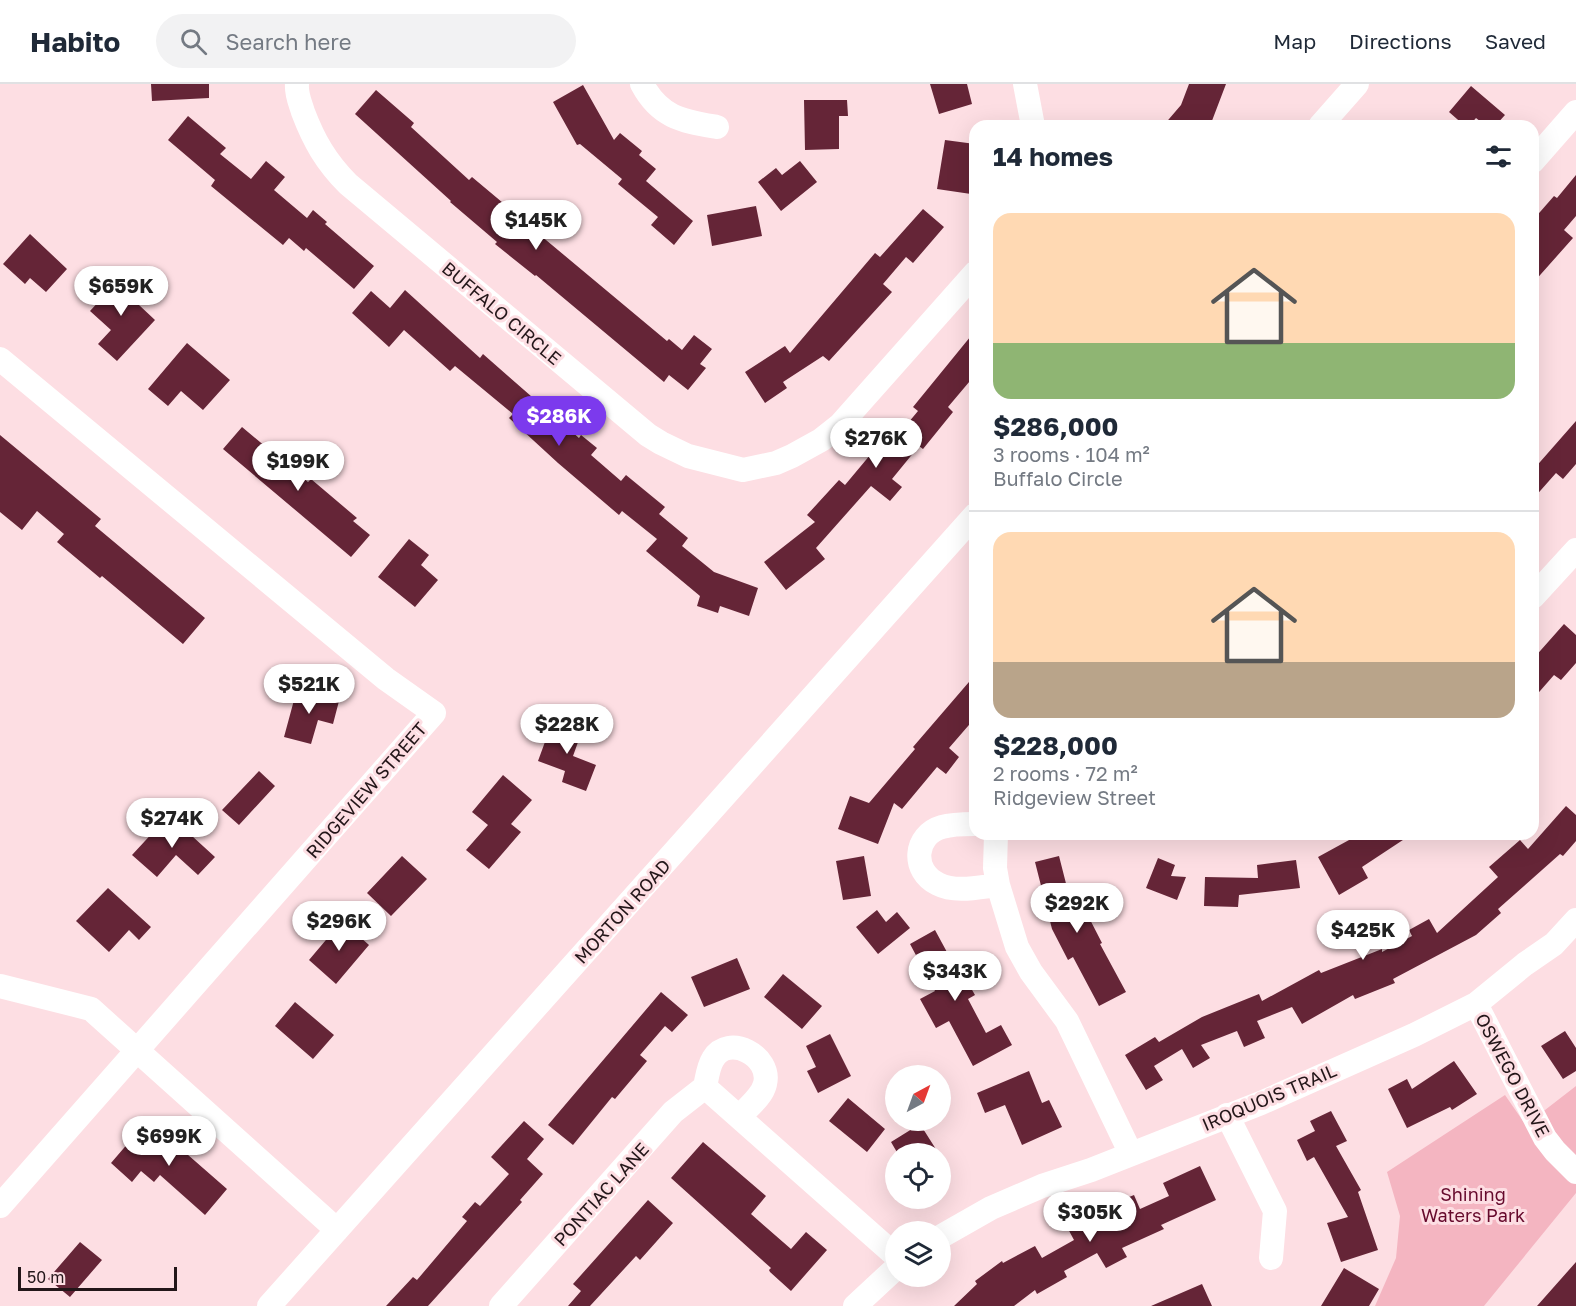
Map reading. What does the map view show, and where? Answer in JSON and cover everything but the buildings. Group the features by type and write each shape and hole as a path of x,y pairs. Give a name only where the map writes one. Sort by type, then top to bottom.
{"street":[{"name":"BUFFALO CIRCLE","path":"297,84 296,92 312,136 332,168 348,184 648,435 688,456 744,470 776,463 821,440 840,425 969,280"},
{"path":"642,84 653,101 677,120 717,128"},
{"path":"1025,84 1032,120"},
{"path":"1325,120 1357,84"},
{"path":"1539,154 1576,111"},
{"name":"RIDGEVIEW STREET","path":"0,359 386,678 434,712 0,1206"},
{"name":"MORTON ROAD","path":"269,1306 969,522"},
{"path":"1539,590 1576,550"},
{"path":"969,825 940,827 925,838 918,854 922,871 937,884 956,889 998,885"},
{"path":"996,840 995,868 998,885 1017,947 1031,972 1067,1021 1080,1044 1131,1154"},
{"name":"IROQUOIS TRAIL","path":"951,1231 991,1208 1042,1186 1261,1103 1414,1035 1476,1004 1554,944 1576,920"},
{"path":"0,986 91,1009 337,1230"},
{"name":"OSWEGO DRIVE","path":"1476,1004 1545,1138 1576,1172"},
{"path":"739,1117 761,1093 766,1075 761,1064 750,1052 737,1047 723,1050 713,1059 705,1087 885,1246"},
{"name":"PONTIAC LANE","path":"501,1306 673,1112 705,1087"},
{"path":"1227,1115 1275,1211 1271,1258"},
{"path":"855,1306 885,1278"}],"green space":[{"name":"Shining Waters Park","path":"1576,1086 1576,1193 1484,1306 1375,1306 1396,1258 1400,1216 1387,1172 1505,1095 1523,1121 1545,1110"}]}
